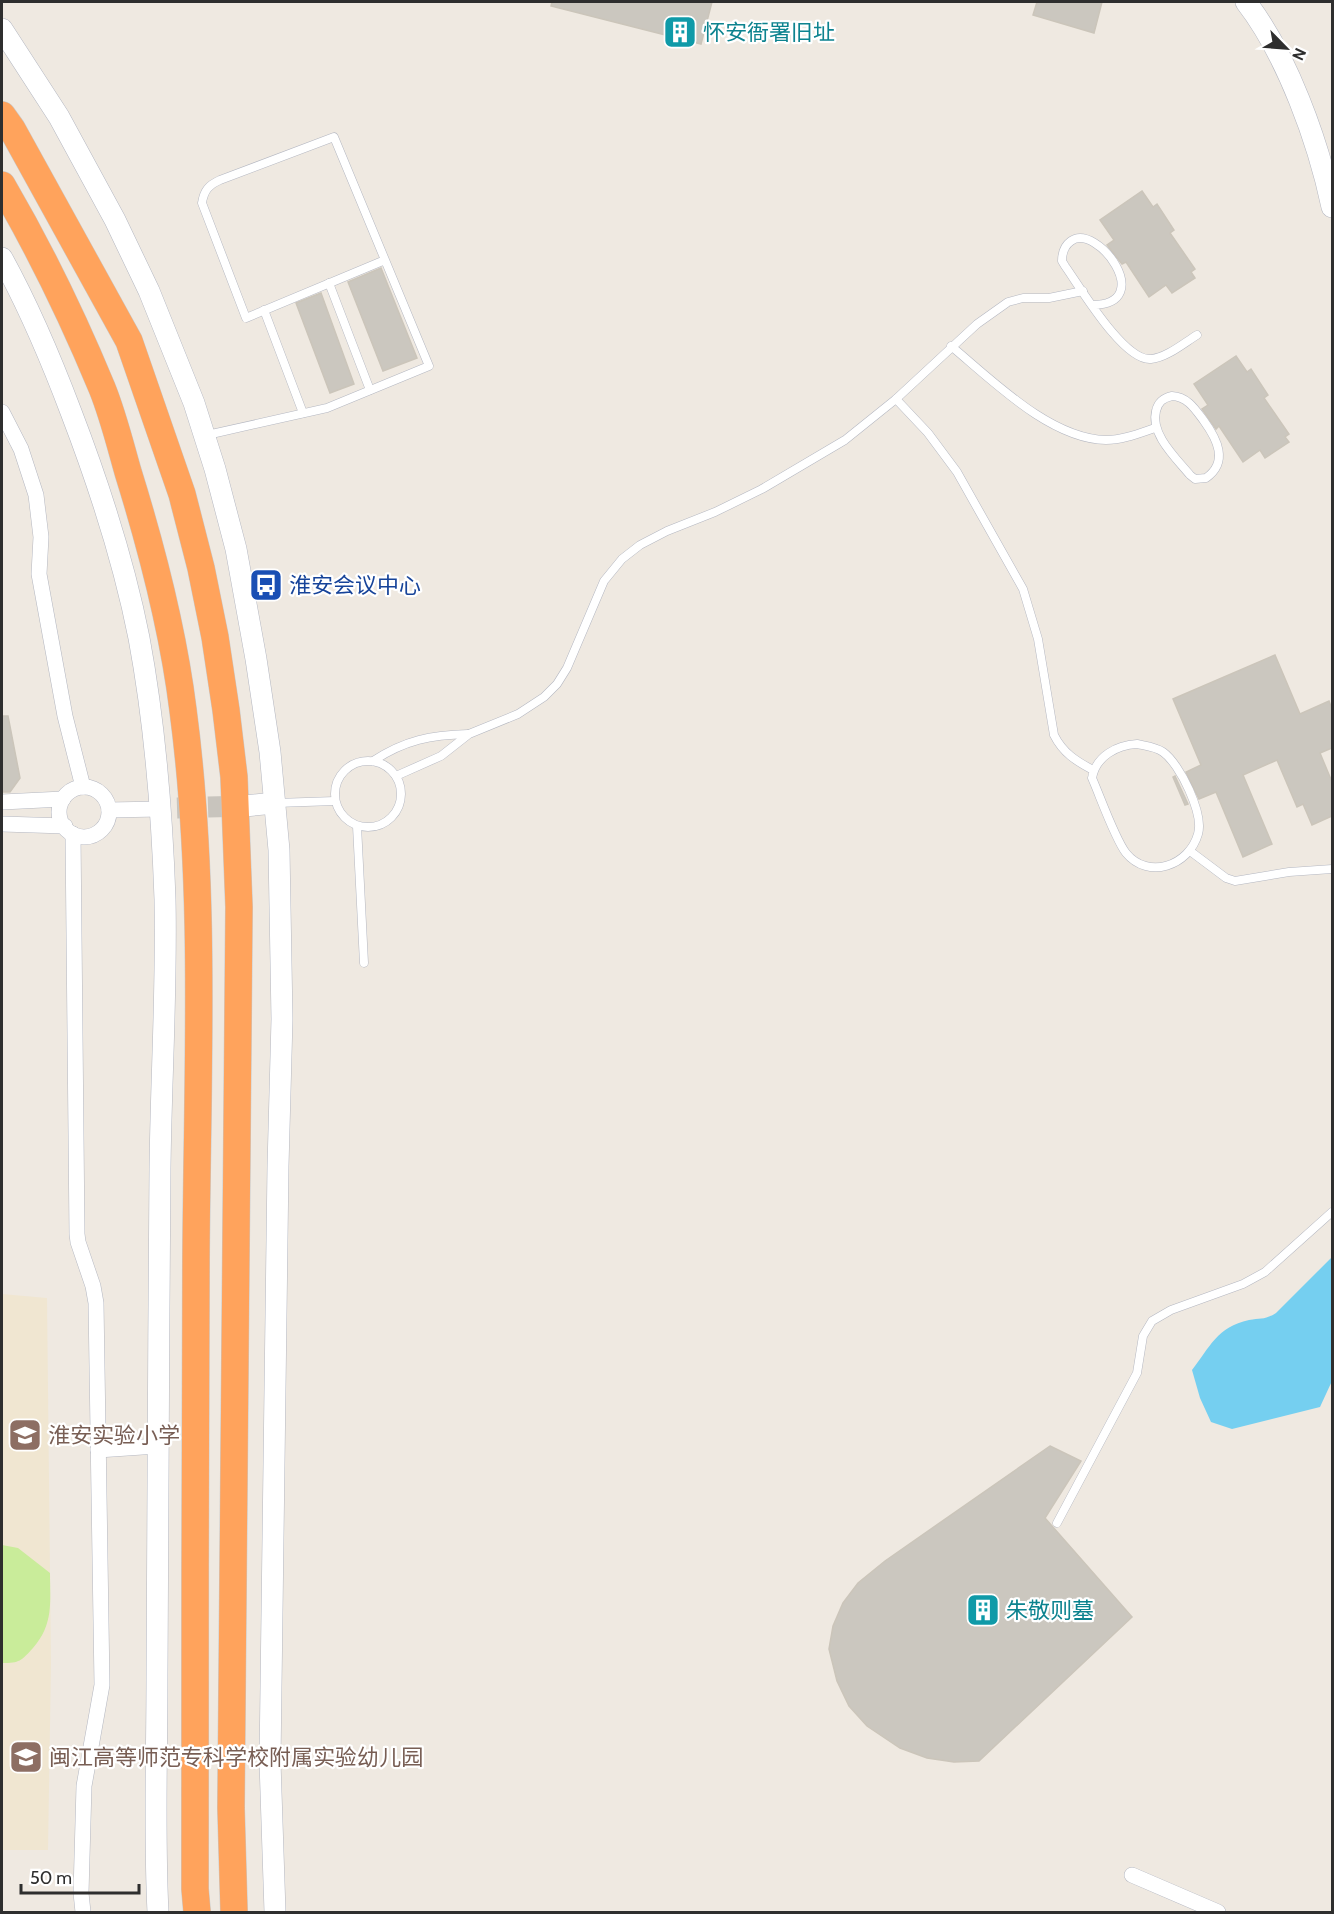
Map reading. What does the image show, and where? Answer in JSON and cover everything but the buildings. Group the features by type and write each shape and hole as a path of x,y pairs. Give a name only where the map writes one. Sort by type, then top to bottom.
{"highway":[{"path":"2,114 129,341 182,494 210,614 226,710 234,777 239,907 231,1808 234,1912"},
{"path":"2,185 28,230 74,324 104,394 154,564 170,631 183,708 195,838 198,920 195,1637 195,1889 197,1912"}],"main road":[{"path":"1246,2 1267,32 1289,78 1314,142 1332,207"},
{"path":"2,29 65,127 116,220 167,333 205,435 236,549 260,682 270,752 279,850 282,1019 270,1762 275,1912"},
{"path":"2,258 54,366 90,465 119,559 130,597 169,809 165,902 157,1446 156,1842 158,1912"},
{"path":"244,806 275,803"}],"street":[{"path":"2,412 21,449 36,495 41,537 39,574 65,716 82,787"},
{"path":"2,824 69,830 83,837 98,832 108,819 109,810 104,795 98,790 82,787 68,793 63,799 60,814 69,830 77,1234 96,1303 102,1685 84,1786 81,1893 83,1912"},
{"path":"2,802 63,799"},
{"path":"109,810 169,809"},
{"path":"98,1450 157,1446"},
{"path":"1132,1875 1218,1912"}],"lane":[{"path":"205,435 327,408 429,366 334,137 220,180 207,188 202,202 246,318 385,260"},
{"path":"1093,305 1104,305 1116,298 1122,284 1122,277 1104,249 1081,237 1073,239 1064,249 1062,261 1119,342 1137,356 1153,359 1197,335"},
{"path":"329,283 370,390"},
{"path":"396,776 441,756 469,734 533,706 557,684 576,651 604,581 622,559 640,545 737,501 845,441 896,399 977,324 1016,299 1049,298 1083,291"},
{"path":"264,310 303,413"},
{"path":"951,346 1030,410 1075,434 1106,440 1124,438 1155,428"},
{"path":"1172,396 1185,399 1192,405 1216,440 1220,456 1215,470 1206,478 1195,478 1190,475 1155,428 1155,414 1161,400 1172,396"},
{"path":"896,399 928,432 957,472 1006,556 1029,606 1036,630 1054,735 1059,746 1069,756 1094,770"},
{"path":"373,761 399,746 424,738 469,734"},
{"path":"1126,745 1148,746 1161,751 1177,765 1197,814 1198,833 1190,851 1182,858 1162,868 1152,869 1134,861 1122,846 1092,778 1094,770 1106,754 1126,745"},
{"path":"362,761 373,761 382,764 396,776 401,796 394,815 387,822 378,826 357,826 343,817 335,801 334,790 344,771 362,761"},
{"path":"275,803 335,801"},
{"path":"357,826 364,963"},
{"path":"1190,851 1226,878 1235,881 1289,872 1332,869"},
{"path":"1057,1523 1137,1373 1143,1336 1152,1321 1171,1310 1243,1284 1265,1272 1332,1212"}],"shaded area":[{"name":"淮安实验小学","path":"2,1294 47,1298 51,1664 48,1850 2,1850"}],"green space":[{"path":"2,1545 18,1548 50,1573 50,1603 45,1630 26,1656 17,1662 8,1663 2,1663"}],"water":[{"path":"1332,1257 1332,1381 1320,1407 1232,1429 1211,1422 1200,1398 1192,1370 1222,1333 1238,1323 1266,1318 1276,1313"}],"tunnel":[{"path":"177,808 244,806"}],"place":[{"name":"怀安衙署旧址","path":"680,32"},
{"name":"淮安会议中心","path":"266,585"},
{"name":"淮安实验小学","path":"25,1435"},
{"name":"朱敬则墓","path":"983,1610"},
{"name":"闽江高等师范专科学校附属实验幼儿园","path":"26,1757"}]}
